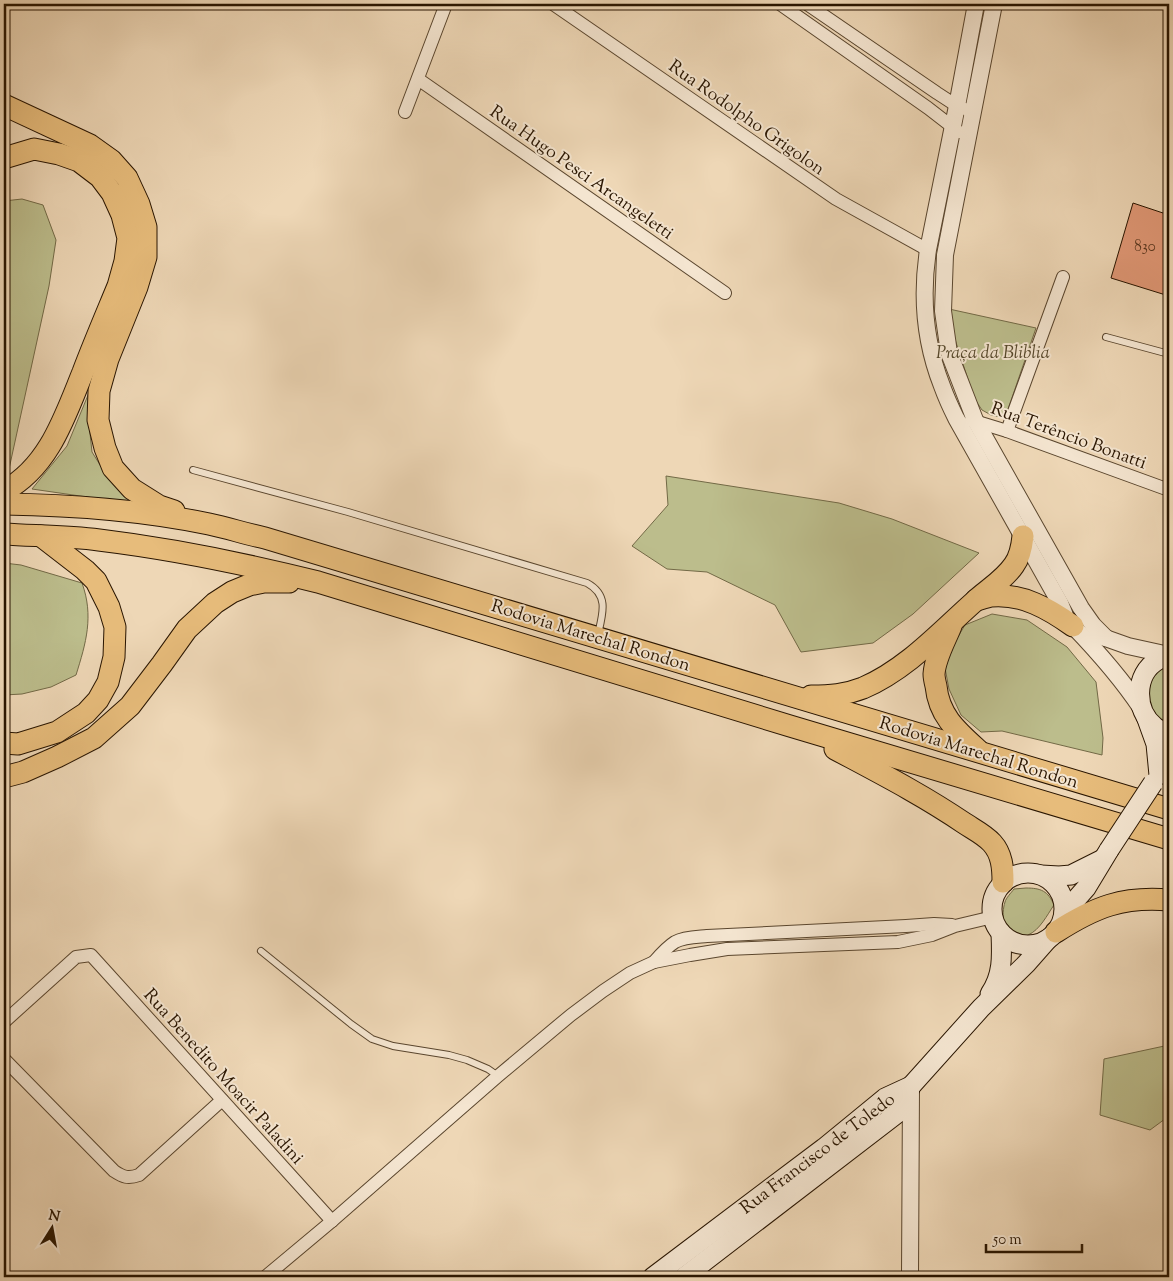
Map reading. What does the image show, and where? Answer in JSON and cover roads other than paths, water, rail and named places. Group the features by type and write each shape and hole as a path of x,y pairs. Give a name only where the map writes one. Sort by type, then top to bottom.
{"highway":[{"path":"4,106 90,145 112,160 127,178 139,204 146,227 146,257 137,287 108,359 99,391 98,420 105,448 113,468 132,489 159,506 210,524"},
{"path":"4,158 34,150 59,154 79,161 100,177 112,193 122,215 128,238 125,262 118,286 58,432 37,464 26,476 4,491"},
{"name":"Rodovia Marechal Rondon","path":"4,504 44,504 99,508 155,515 210,524 265,538 1169,809"},
{"name":"Rodovia Marechal Rondon","path":"4,534 97,540 172,550 318,582 1169,839"},
{"path":"4,743 18,744 57,732 86,714 98,700 108,682 114,657 115,627 109,607 96,581 85,570 41,536"},
{"path":"794,697 837,696 863,688 886,676 909,659 1008,574 1019,556 1023,536"},
{"path":"4,777 23,772 94,738 130,706 187,629 215,602 249,585 264,582 318,582"},
{"path":"976,600 992,596 1020,598 1036,603 1071,625"},
{"path":"953,622 938,656 934,675 937,695 942,712 982,753"},
{"path":"790,726 890,778 951,814 992,842 1001,859 1003,882"},
{"path":"1056,928 1120,901 1150,898 1169,900"}],"main road":[{"path":"911,1086 981,1008 1026,964 1056,928 1086,888 1160,775 1156,744 1139,694 1141,681 1148,669 1158,660 1169,655"},
{"path":"1144,713 1156,728 1169,734"},
{"path":"981,1008 997,985 1002,956 992,905 995,892 1003,882 1014,875 1027,872 1059,876 1071,875 1106,855"},
{"path":"997,925 1008,939 1024,945 1032,945 1056,928 1064,904 1056,886 1040,874"},
{"name":"Rua Francisco de Toledo","path":"653,1277 824,1148 885,1098 911,1086"},
{"name":"Rua Francisco de Toledo","path":"684,1277 899,1112 911,1086"}],"street":[{"path":"405,112 446,4"},
{"name":"Rua Rodolpho Grigolon","path":"553,4 836,199 928,250"},
{"path":"780,4 968,138"},
{"path":"807,4 937,93 957,106 973,112"},
{"path":"976,4 925,271 925,313 931,352 942,386 956,418 1071,625 1106,661 1144,713"},
{"path":"994,4 945,255 942,311 949,353 975,420 1081,608 1093,625 1106,638"},
{"name":"Rua Hugo Pesci Arcangeletti","path":"418,79 725,293"},
{"path":"1007,431 1063,277"},
{"name":"Rua Terêncio Bonatti","path":"956,418 975,420 1169,490"},
{"path":"1071,625 1128,646 1169,655"},
{"path":"654,962 675,942 707,936 934,924 955,926 997,925"},
{"path":"268,1277 498,1076 571,1015 630,973 654,962 690,955 784,946 898,942 932,935 955,926"},
{"path":"835,930 836,944"},
{"path":"783,932 784,946"},
{"name":"Rua Benedito Moacir Paladini","path":"4,1022 76,957 91,955 332,1221"},
{"path":"4,1058 114,1171 123,1177 129,1178 138,1175 222,1100"},
{"path":"910,1277 911,1086"}],"lane":[{"path":"1106,337 1169,354"},
{"path":"194,470 348,512 587,583 596,588 600,595 602,614 597,637"},
{"path":"261,951 372,1039 393,1046 449,1055 467,1060 488,1069 498,1076"}],"park label":[{"name":"Praça da Bliblia","path":"993,352"}]}
